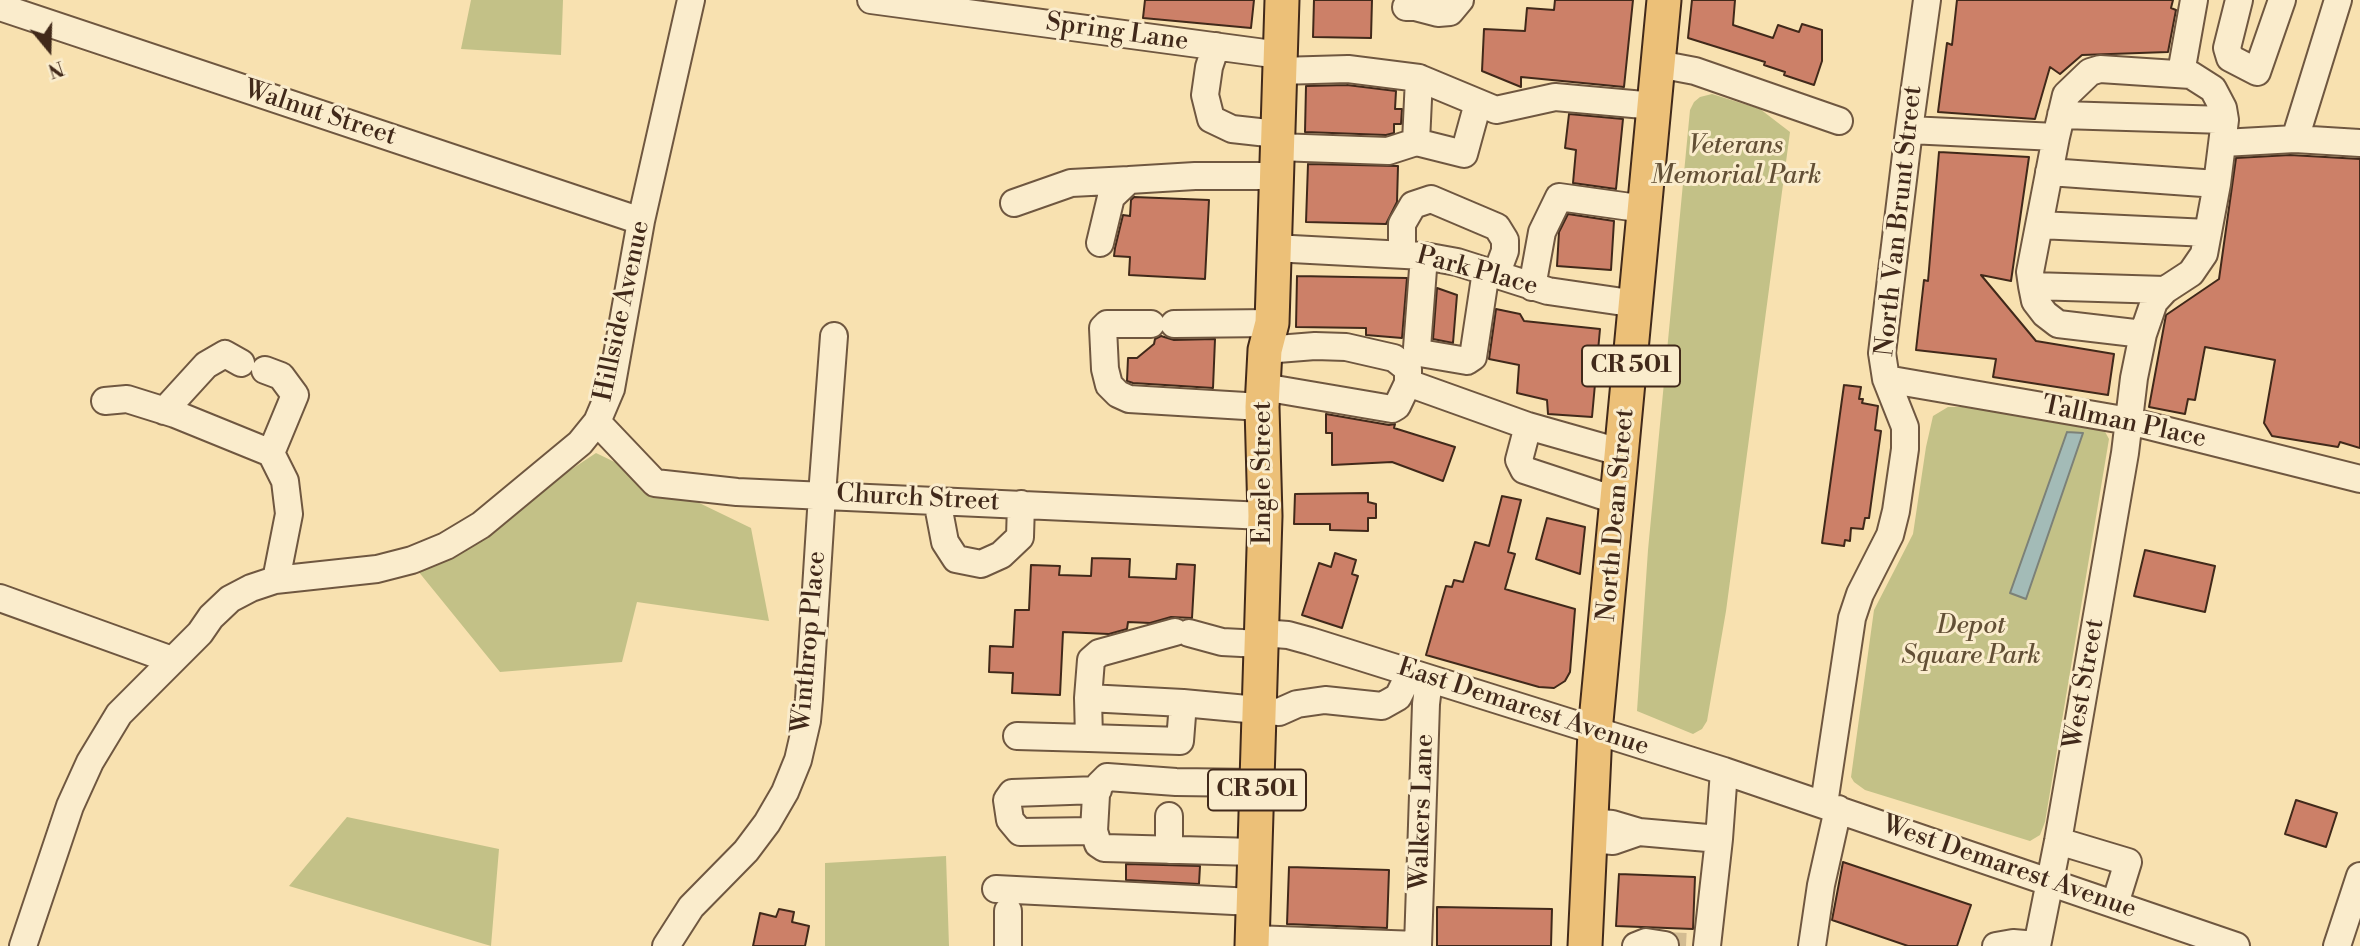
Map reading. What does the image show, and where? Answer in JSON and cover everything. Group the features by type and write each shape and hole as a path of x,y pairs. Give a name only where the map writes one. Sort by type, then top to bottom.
{"main road":[{"name":"Engle Street","path":"1252,943 1265,516 1263,397 1273,248 1282,0"},
{"name":"North Dean Street","path":"1585,946 1595,732 1664,0"}],"street":[{"name":"Hillside Avenue","path":"23,946 70,806 90,762 119,714 200,633 211,617 230,600 251,588 276,580 377,569 412,560 446,546 491,516 580,443 597,422 611,389 641,221 691,0"},
{"name":"Spring Lane","path":"871,0 1216,46 1280,63 1419,78 1487,107"},
{"path":"1406,7 1438,13 1450,12 1460,0"},
{"name":"North Van Brunt Street","path":"1812,946 1852,618 1860,594 1890,535 1896,511 1906,434 1886,379 1883,341 1927,0"},
{"path":"2181,73 2194,0"},
{"path":"2239,0 2227,48 2230,58 2257,72 2282,0"},
{"path":"2295,139 2338,0"},
{"name":"Walnut Street","path":"0,7 641,221"},
{"path":"1216,46 1209,67 1205,95 1211,119 1277,153"},
{"path":"1658,64 1695,71 1839,121"},
{"path":"2032,286 2165,290 2191,273 2204,254 2224,131 2223,108 2213,89 2199,78 2181,73 2115,69 2090,72 2066,95 2058,126 2031,272 2032,286 2035,301 2045,314 2058,324 2143,334"},
{"path":"1416,142 1419,78"},
{"path":"1014,203 1071,183 1195,176 1277,153 1388,151 1416,142 1464,154 1487,107 1555,97 1655,106"},
{"path":"1909,130 2058,126 2224,131 2295,139 2358,136"},
{"path":"2049,172 2217,184"},
{"path":"1100,243 1111,197 1129,180"},
{"path":"1532,287 1542,232 1559,197 1645,209"},
{"path":"1431,198 1497,227 1504,240 1505,251 1491,273 1473,357 1467,360 1420,353 1417,348 1413,254 1402,224 1413,205 1431,198"},
{"path":"2039,225 2208,233"},
{"name":"Park Place","path":"1273,248 1413,254 1491,273 1532,287 1637,304"},
{"name":"West Street","path":"2037,946 2058,841 2143,334 2154,302 2165,290"},
{"path":"1107,324 1162,324 1268,337 1394,358 1408,369 1408,383 1397,406 1387,410 1263,397 1129,399 1118,394 1109,385 1105,369 1103,328 1107,324"},
{"name":"Winthrop Place","path":"666,946 691,907 746,850 767,822 785,792 798,760 809,699 834,336"},
{"path":"164,411 206,365 225,354 281,376 295,396 271,453"},
{"name":"Tallman Place","path":"1886,379 2129,421 2360,479"},
{"path":"1408,383 1528,426 1623,453"},
{"path":"105,401 127,399 271,453 285,481 289,514 276,580"},
{"name":"Church Street","path":"597,422 655,483 737,492 1265,516"},
{"path":"1528,426 1519,460 1524,470 1618,501"},
{"path":"937,500 945,542 956,559 981,564 1001,555 1020,537 1021,504"},
{"path":"0,598 172,660"},
{"name":"East Demarest Avenue","path":"1088,698 1091,660 1099,653 1182,632 1222,642 1301,638 1782,791"},
{"path":"1089,738 1088,698 1279,712 1297,704 1325,700 1382,706 1398,697 1419,676"},
{"name":"Walkers Lane","path":"1418,946 1426,704 1419,676"},
{"path":"1017,736 1180,741 1183,703"},
{"path":"1707,946 1724,771"},
{"path":"1255,852 1104,848 1098,844 1094,831 1099,785 1107,777 1170,801 1257,783"},
{"path":"1094,831 1020,832 1010,820 1007,800 1012,793 1098,790"},
{"name":"West Demarest Avenue","path":"1782,791 2229,945"},
{"path":"1168,850 1170,801"},
{"path":"1589,831 1612,824 1639,832 1719,839"},
{"path":"2058,841 2127,862 2115,904"},
{"path":"2337,946 2360,876"},
{"path":"1008,946 1002,900 1253,902"},
{"path":"1636,946 1646,942 1665,945"},
{"path":"1252,943 1418,946"},
{"path":"1996,946 2014,943 2037,946"}],"green space":[{"path":"471,0 563,0 561,55 461,49"},
{"name":"Veterans Memorial Park","path":"1712,94 1760,109 1790,132 1726,611 1707,721 1702,729 1693,734 1637,711 1648,550 1690,110 1700,97"},
{"name":"Depot Square Park","path":"1948,407 2103,428 2109,439 2045,822 2040,835 2030,841 1865,790 1851,777 1874,610 1913,534 1933,416"},
{"path":"596,453 751,528 769,621 637,602 622,662 500,672 418,571"},
{"path":"347,817 499,849 491,946 289,886"},
{"path":"946,856 949,946 825,946 825,863"}],"water":[{"path":"2067,432 2083,433 2026,599 2010,593"}],"building":[{"path":"1145,0 1254,0 1251,28 1143,18"},
{"path":"1314,0 1372,0 1371,38 1313,37"},
{"path":"1555,0 1633,0 1624,87 1521,77 1521,87 1482,71 1484,29 1525,31 1527,8 1554,10"},
{"path":"1692,0 1735,0 1733,25 1773,38 1778,25 1799,32 1802,24 1822,30 1822,61 1814,85 1784,75 1785,72 1764,65 1765,62 1688,38"},
{"path":"1957,0 2173,0 2171,8 2176,10 2168,52 2082,55 2060,74 2050,67 2035,119 1938,112 1947,43 1952,45"},
{"path":"1347,85 1396,91 1395,109 1402,109 1401,124 1394,124 1394,133 1305,132 1306,86"},
{"path":"1569,114 1623,119 1616,189 1573,183 1576,150 1565,148"},
{"path":"1939,152 2029,157 2011,281 1981,275 2036,341 2114,354 2108,395 1993,377 1996,359 1916,350 1924,280 1928,281"},
{"path":"2290,155 2360,159 2360,448 2340,442 2338,447 2272,436 2264,423 2275,360 2205,347 2195,400 2188,399 2185,414 2149,407 2166,315 2219,279 2236,158"},
{"path":"1308,164 1398,166 1397,202 1386,224 1306,222"},
{"path":"1134,197 1209,200 1205,279 1129,275 1130,257 1114,256 1123,215 1130,216 1131,200"},
{"path":"1568,214 1614,221 1611,270 1557,266 1559,232"},
{"path":"1297,276 1407,278 1402,338 1366,335 1366,328 1296,327"},
{"path":"1437,288 1457,295 1453,343 1433,339"},
{"path":"1496,309 1520,314 1524,321 1600,329 1592,417 1548,414 1547,400 1517,393 1519,365 1489,359"},
{"path":"1161,336 1174,340 1215,339 1213,388 1127,381 1128,358 1137,358"},
{"path":"1844,385 1861,387 1859,399 1863,399 1862,403 1878,406 1875,430 1881,431 1869,518 1865,518 1863,529 1851,528 1850,541 1845,540 1844,546 1822,543"},
{"path":"1326,414 1395,424 1394,428 1455,447 1443,481 1392,462 1332,465 1332,433 1326,433"},
{"path":"1368,493 1368,502 1376,504 1376,518 1368,518 1368,531 1330,530 1330,524 1294,524 1295,494"},
{"path":"1502,496 1521,500 1508,552 1515,554 1505,589 1575,609 1570,672 1565,681 1554,688 1539,687 1426,655 1446,586 1452,587 1454,580 1463,582 1475,542 1489,546"},
{"path":"1547,518 1585,527 1580,574 1536,559"},
{"path":"2145,550 2215,566 2205,612 2134,596"},
{"path":"1335,553 1356,560 1352,574 1358,576 1342,628 1302,615 1319,563 1331,567"},
{"path":"1092,558 1130,559 1129,577 1176,579 1177,564 1195,565 1192,618 1171,617 1150,623 1128,622 1127,629 1109,634 1063,632 1060,695 1012,693 1013,673 989,672 990,646 1013,647 1015,610 1029,610 1031,565 1060,566 1059,575 1091,576"},
{"path":"2296,800 2337,813 2326,847 2285,834"},
{"path":"1843,862 1971,905 1957,946 1908,946 1832,920"},
{"path":"1126,864 1200,866 1199,884 1126,880"},
{"path":"1289,867 1389,870 1387,928 1287,924"},
{"path":"1619,874 1695,877 1693,929 1616,926"},
{"path":"1437,907 1552,909 1551,946 1437,946"},
{"path":"779,909 794,912 792,922 809,926 805,946 753,946 760,913 776,917"}],"tunnel":[{"path":"1665,945 1686,946"}]}
